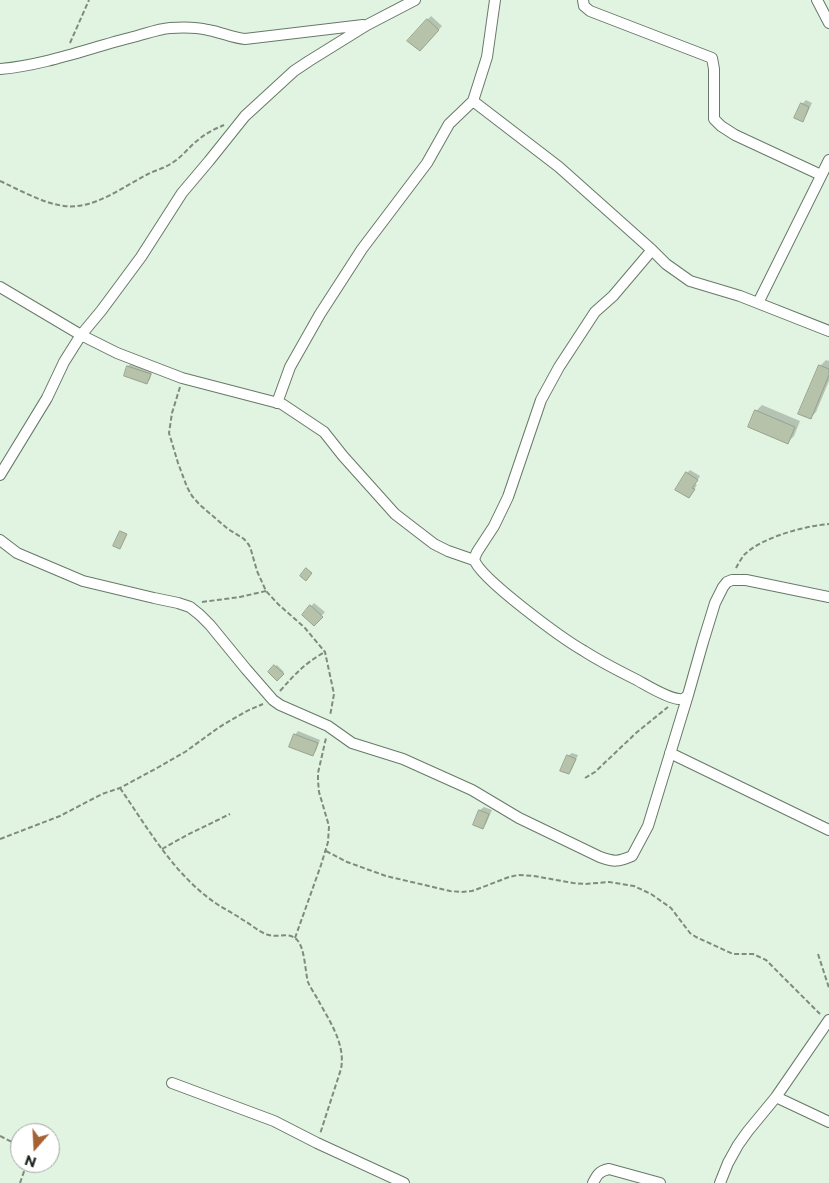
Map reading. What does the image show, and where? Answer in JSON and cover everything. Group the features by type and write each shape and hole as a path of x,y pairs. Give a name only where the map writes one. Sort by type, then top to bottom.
{"street":[{"path":"0,475 47,398 64,362 81,335 141,257 182,193 245,116 294,71 366,25 415,0"},
{"path":"277,403 290,367 320,314 362,249 427,164 449,124 473,101 487,57 495,0"},
{"path":"583,0 584,6 590,11 712,58 714,69 714,119 735,135 821,175"},
{"path":"816,0 829,23"},
{"path":"0,68 25,66 167,28 199,28 245,39 366,25"},
{"path":"473,101 559,167 666,264 690,281 740,296 829,331"},
{"path":"758,303 829,160"},
{"path":"474,560 508,497 541,400 555,375 595,312 613,296 652,250"},
{"path":"0,287 81,335 117,353 182,378 282,404 324,432 395,514 434,544 474,560 483,573 514,600 582,650 658,692 678,699 683,699 688,695"},
{"path":"0,540 17,553 83,581 184,605 200,615 210,625 273,700 288,710 328,726 352,743 403,759 472,790 526,822 612,861 624,860 632,856 648,826 715,603 723,587 728,581 733,579 746,580 829,597"},
{"path":"670,753 829,830"},
{"path":"720,1183 738,1145 776,1097 828,1021"},
{"path":"172,1083 274,1121 404,1183"},
{"path":"776,1097 829,1122"},
{"path":"592,1183 602,1170 609,1169 660,1183"}],"path":[{"path":"64,56 89,0"},
{"path":"0,181 21,191 63,206 85,205 99,200 173,163 199,139 214,129 245,116"},
{"path":"182,378 172,413 169,433 184,479 192,496 200,505 249,545 259,577 266,591 305,628 324,652 334,694 318,773 319,792 328,826 329,838 295,938"},
{"path":"728,581 745,555 761,543 773,537 820,524 829,524"},
{"path":"184,605 240,597 266,591"},
{"path":"0,839 60,816 102,794 120,788 185,752 230,720 273,700 302,667 324,652"},
{"path":"585,778 596,772 636,734 678,699"},
{"path":"120,788 162,849 202,893 266,934 295,938 300,944 310,986 331,1023 340,1046 342,1058 341,1069 317,1143"},
{"path":"162,849 230,814"},
{"path":"326,851 347,862 386,876 450,891 472,891 518,875 574,883 610,882 634,886 651,894 671,908 690,933 696,937 733,954 753,954 766,960 828,1021"},
{"path":"818,954 829,988"}],"building":[{"path":"427,19 439,30 420,51 407,41"},
{"path":"801,103 809,107 803,122 794,118"},
{"path":"819,365 829,369 829,375 811,419 798,414"},
{"path":"127,366 151,374 147,384 124,376"},
{"path":"755,410 795,427 788,444 748,427"},
{"path":"686,472 698,480 692,488 695,489 689,498 675,490"},
{"path":"120,531 127,534 120,549 113,546"},
{"path":"306,568 312,573 306,581 300,576"},
{"path":"310,605 323,617 314,626 302,615"},
{"path":"274,665 284,674 277,681 268,672"},
{"path":"294,734 318,743 313,756 289,747"},
{"path":"567,755 576,759 569,774 560,771"},
{"path":"479,810 489,814 483,829 473,825"}]}
